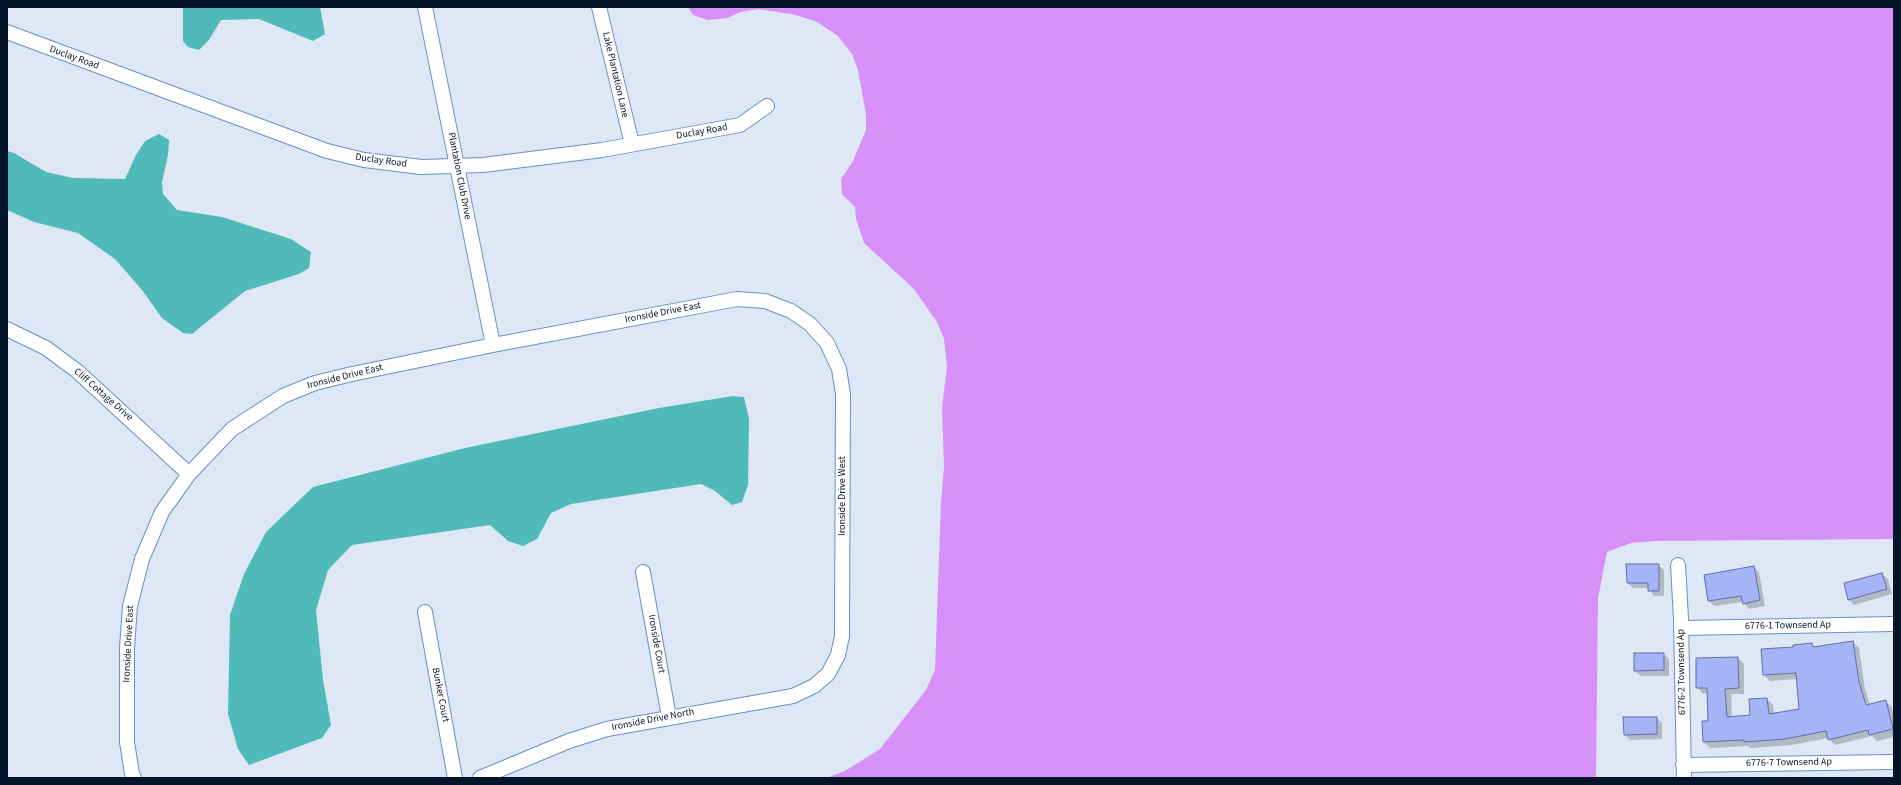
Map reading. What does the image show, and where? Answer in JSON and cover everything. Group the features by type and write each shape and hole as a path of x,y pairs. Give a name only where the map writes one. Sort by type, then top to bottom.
{"street":[{"name":"Plantation Club Drive","path":"425,7 493,345"},
{"name":"Lake Plantation Lane","path":"599,7 632,144"},
{"name":"Duclay Road","path":"7,32 327,151 364,160 414,166 484,165 602,150 740,125 767,106"},
{"name":"Ironside Drive East","path":"133,776 127,742 127,648 130,606 142,559 162,512 189,474 232,429 283,396 315,383 493,345 737,298 765,301 791,311 810,324"},
{"name":"Ironside Drive West","path":"810,324 827,343 839,369 843,394 842,636 838,655 828,674"},
{"name":"Cliff Cottage Drive","path":"7,329 46,348 77,371 189,474"},
{"name":"6776-2 Townsend Ap","path":"1678,565 1682,628 1684,772"},
{"name":"Ironside Court","path":"643,572 669,717"},
{"name":"Bunker Court","path":"425,612 456,778"},
{"name":"6776-1 Townsend Ap","path":"1682,628 1894,624"},
{"name":"Ironside Drive North","path":"480,778 569,741 607,729 793,696 814,686 828,674"},
{"name":"6776-7 Townsend Ap","path":"1684,772 1894,762"}],"shaded area":[{"path":"183,7 320,7 325,34 313,41 259,19 221,20 209,40 199,50 188,47 183,41"},
{"path":"688,7 1894,7 1894,539 1656,541 1631,543 1607,552 1598,598 1596,778 826,778 845,771 880,749 926,690 935,670 941,502 944,467 942,408 947,366 944,339 937,322 913,288 864,243 856,219 855,207 842,194 841,179 853,161 866,130 866,115 858,70 852,54 838,36 817,22 796,15 758,9 741,12 727,18 708,20 693,15"},
{"path":"159,134 169,140 168,155 162,182 163,194 177,210 222,217 291,239 311,252 309,268 299,274 245,291 192,334 183,333 162,318 142,290 115,259 78,233 34,222 7,210 7,151 14,153 46,172 73,178 125,179 136,155 145,141"},
{"path":"733,396 744,397 749,419 748,485 742,502 732,505 715,491 701,484 571,504 551,513 537,539 523,546 508,541 490,525 352,545 328,570 316,610 323,680 331,725 322,738 249,765 238,749 228,714 230,615 244,574 266,532 313,487 465,448 659,408"}],"building":[{"path":"1626,564 1659,564 1659,591 1648,591 1648,583 1627,583"},
{"path":"1754,566 1760,600 1743,604 1741,596 1708,601 1704,575"},
{"path":"1882,573 1887,589 1848,600 1844,583"},
{"path":"1853,641 1859,682 1866,705 1886,700 1893,729 1869,735 1868,730 1828,740 1826,731 1785,739 1744,742 1744,740 1703,742 1702,721 1708,721 1707,688 1696,688 1696,658 1738,657 1739,688 1725,689 1727,717 1750,715 1749,699 1767,698 1769,714 1799,709 1796,673 1763,675 1761,649 1793,647 1793,645 1812,643 1813,647"},
{"path":"1634,653 1664,653 1664,670 1634,671"},
{"path":"1623,717 1657,717 1657,734 1624,735"}]}
